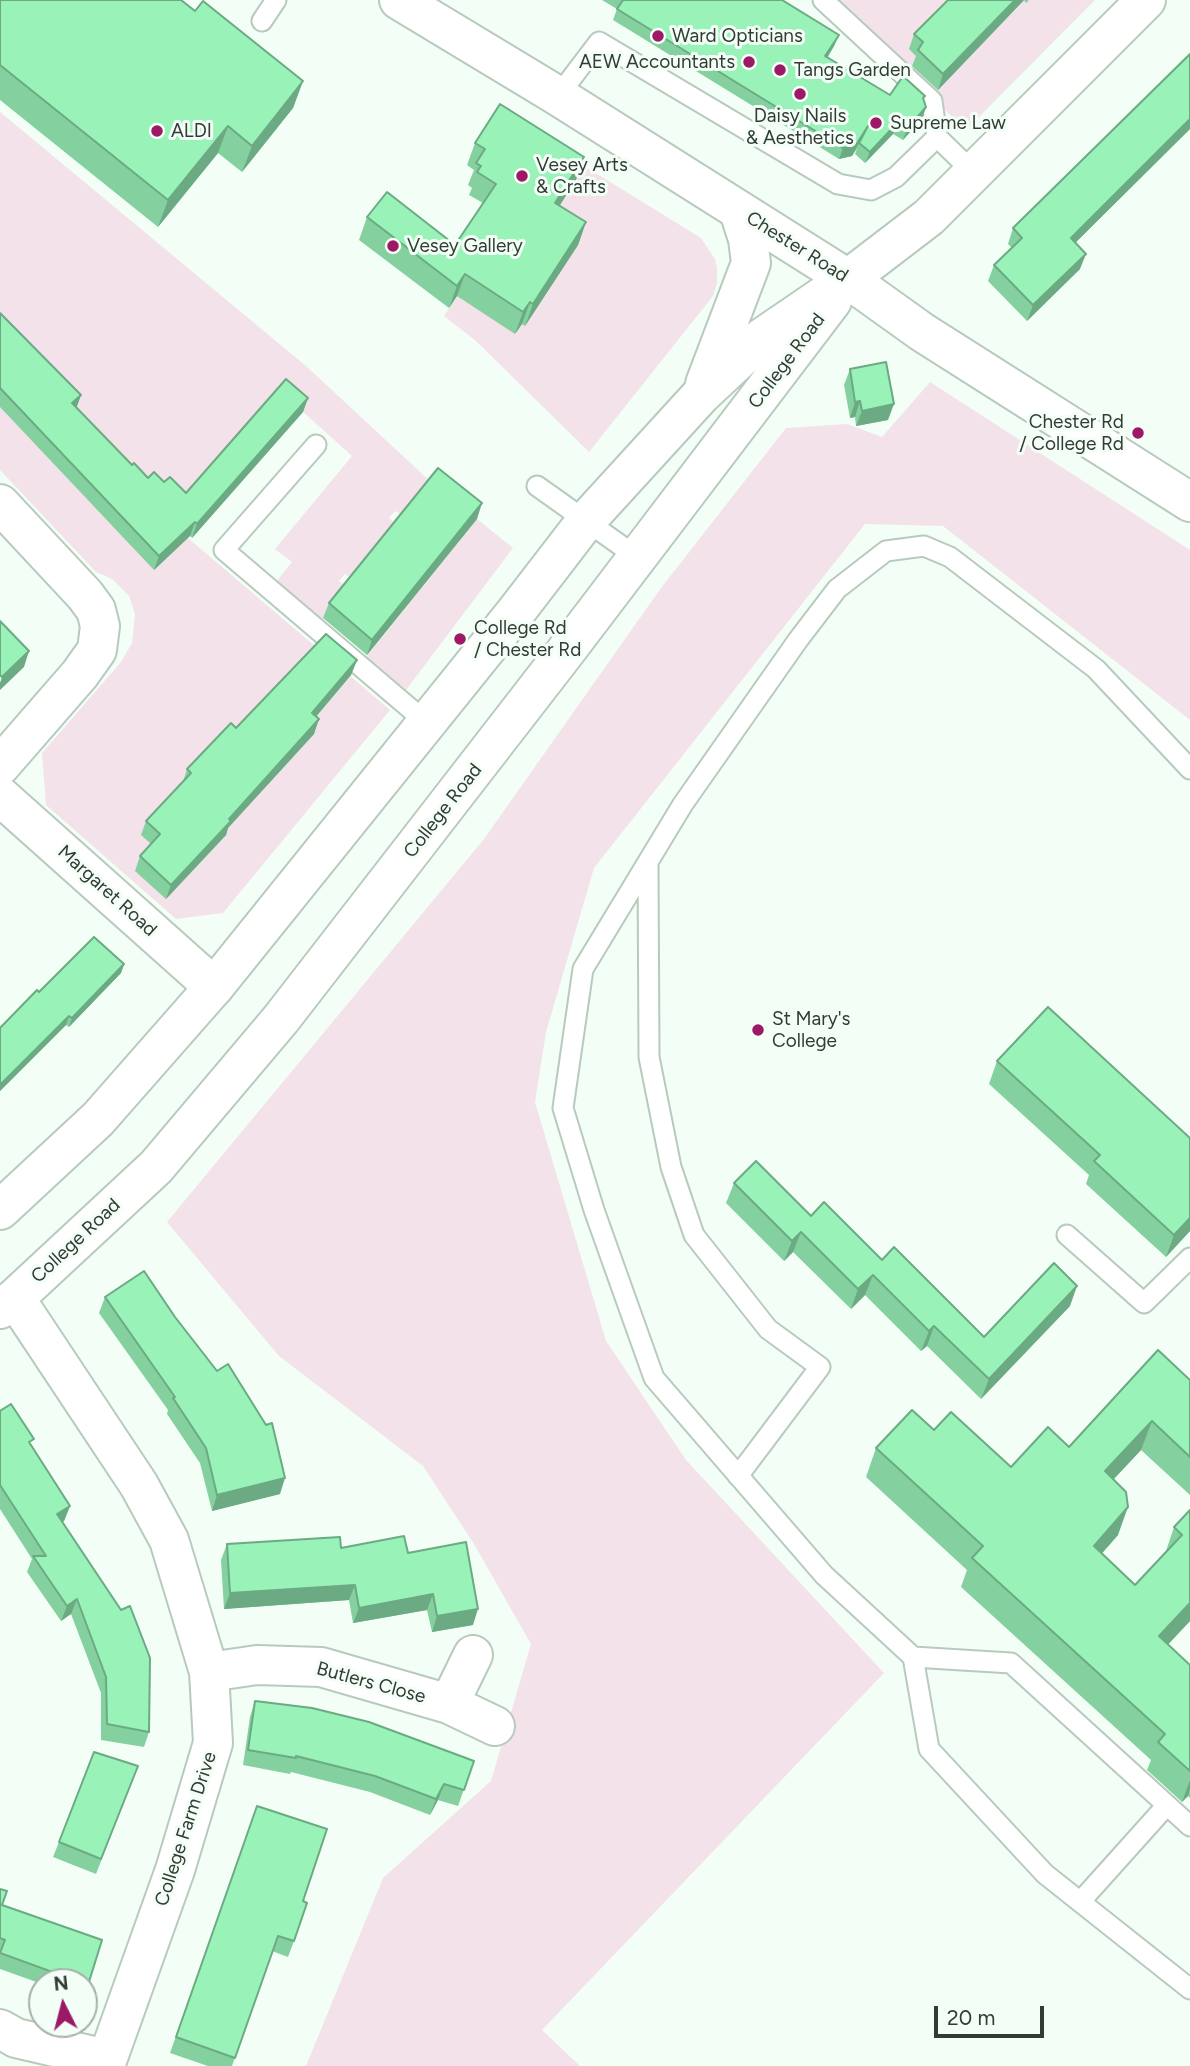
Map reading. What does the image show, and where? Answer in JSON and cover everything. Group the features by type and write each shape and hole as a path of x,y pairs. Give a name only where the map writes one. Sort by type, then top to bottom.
{"main road":[{"name":"Chester Road","path":"399,0 558,96 848,279 922,332 1190,502"},
{"name":"College Road","path":"0,1210 98,1119 214,987 585,522 701,396 762,337 848,279 929,217 1146,0"},
{"name":"College Road","path":"701,396 751,263 748,239 739,211"},
{"name":"College Road","path":"7,1303 156,1167 272,1030 792,356 848,279"},
{"path":"0,504 85,596 96,610 100,626 97,650 80,674 0,766"},
{"name":"Margaret Road","path":"0,796 214,987"},
{"name":"College Farm Drive","path":"7,1303 139,1485 169,1540 209,1672 213,1743 175,1870 105,2063"},
{"name":"Butlers Close","path":"449,1704 473,1655"},
{"name":"Butlers Close","path":"209,1672 257,1665 321,1667 449,1704 495,1726"},
{"path":"0,2029 16,2038 105,2063"}],"lane":[{"path":"262,21 275,0"},
{"path":"823,0 932,101 937,137 974,173"},
{"path":"558,96 599,42 838,184 871,190 896,177 937,137"},
{"path":"316,445 225,550 426,722"},
{"path":"537,486 637,557"},
{"path":"1190,769 1096,669 950,557 924,546 886,551 837,589 798,640 683,804 583,969 563,1108 594,1210 654,1378 824,1575 913,1657 929,1749 1045,1874 1190,1989"},
{"path":"648,861 649,1056 671,1167 694,1235 768,1329 820,1367 738,1476"},
{"path":"1067,1235 1144,1303 1190,1258"},
{"path":"913,1657 1011,1663 1190,1826"},
{"path":"1080,1902 1167,1805"}],"shaded area":[{"path":"829,0 1095,0 966,130"},
{"path":"0,112 306,366 432,483 405,517 395,511 389,518 399,526 355,581 345,574 339,581 348,588 320,622 276,582 292,562 275,549 352,456 282,393 170,519 188,538 390,710 223,913 176,919 46,805 42,753 121,662 132,643 135,614 129,596 112,579 96,572 0,470"},
{"path":"555,148 701,238 715,259 717,269 713,296 589,452 476,341 444,316"},
{"path":"930,382 1190,550 1190,720 943,526 865,524 594,868 546,1032 535,1102 606,1341 686,1460 884,1673 542,2030 580,2066 306,2066 383,1878 491,1781 531,1644 474,1544 423,1466 279,1356 167,1222 484,839 661,588 786,428 847,424 882,437"},
{"path":"477,519 513,548 406,690 366,657"}],"building":[{"name":"ALDI","path":"0,0 181,0 195,11 203,1 303,81 252,146 228,126 168,200 0,65"},
{"path":"623,0 782,0 839,35 825,56 890,95 903,76 925,96 923,98 926,107 907,129 897,123 870,152 859,143 868,126 856,145 843,148 617,9"},
{"path":"948,0 1015,0 943,74 918,50 923,42 914,34"},
{"path":"1190,54 1190,119 1071,238 1086,254 1033,305 994,265 1022,238 1013,228"},
{"path":"500,104 584,157 555,203 586,222 533,304 530,302 523,312 465,274 457,286 367,217 387,192 455,245 496,184 477,172 481,166 476,163 485,149 475,143"},
{"path":"0,313 81,395 72,403 132,465 134,463 148,478 154,472 164,482 170,477 186,493 286,379 308,398 197,524 195,522 159,556 0,388"},
{"path":"886,362 894,404 862,411 860,401 855,402 850,369"},
{"path":"438,468 482,503 372,640 329,603"},
{"path":"0,621 29,651 2,677 0,675"},
{"path":"326,634 357,660 312,713 319,719 229,819 231,821 171,885 140,856 160,834 146,821 191,773 187,769 231,723 236,728"},
{"path":"94,937 124,964 72,1018 69,1016 0,1085 0,1028"},
{"path":"1048,1007 1190,1138 1190,1218 1174,1235 1094,1161 1100,1155 997,1061"},
{"path":"756,1161 811,1216 824,1202 882,1260 894,1247 984,1337 1054,1263 1077,1286 989,1379 934,1326 929,1331 873,1275 858,1289 801,1232 792,1241 734,1183"},
{"path":"144,1271 217,1371 228,1364 266,1425 272,1423 285,1478 217,1495 206,1448 173,1398 175,1397 105,1297"},
{"path":"1158,1350 1190,1380 1190,1457 1152,1421 1105,1471 1126,1492 1128,1507 1094,1546 1135,1585 1182,1535 1174,1527 1190,1510 1190,1603 1159,1636 1190,1665 1190,1771 1158,1742 1165,1734 972,1558 983,1546 876,1448 912,1410 934,1430 951,1412 1011,1467 1048,1427 1069,1447"},
{"path":"11,1404 34,1439 29,1442 70,1506 57,1514 121,1610 130,1606 150,1658 149,1732 107,1724 106,1677 77,1599 67,1606 33,1556 46,1556 0,1485 0,1411"},
{"path":"404,1536 408,1553 466,1542 478,1609 437,1616 433,1594 359,1608 355,1585 230,1593 227,1544 340,1537 341,1548"},
{"path":"255,1701 312,1708 369,1722 474,1761 464,1790 444,1784 436,1799 375,1776 296,1756 248,1750"},
{"path":"94,1752 138,1766 101,1859 59,1842"},
{"path":"257,1806 327,1829 303,1901 307,1903 294,1941 278,1936 235,2058 176,2037"},
{"path":"0,1889 7,1891 2,1905 102,1940 93,1968 41,1968 0,1953 5,1940 0,1938"}],"place":[{"name":"Ward Opticians","path":"658,36"},
{"name":"AEW Accountants","path":"749,62"},
{"name":"Tangs Garden","path":"780,70"},
{"name":"Daisy Nails & Aesthetics","path":"800,94"},
{"name":"Supreme Law","path":"876,123"},
{"name":"ALDI","path":"157,131"},
{"name":"Vesey Arts & Crafts","path":"522,176"},
{"name":"Vesey Gallery","path":"393,246"},
{"name":"Chester Rd / College Rd","path":"1138,433"},
{"name":"College Rd / Chester Rd","path":"460,639"},
{"name":"St Mary's College","path":"758,1030"}]}
